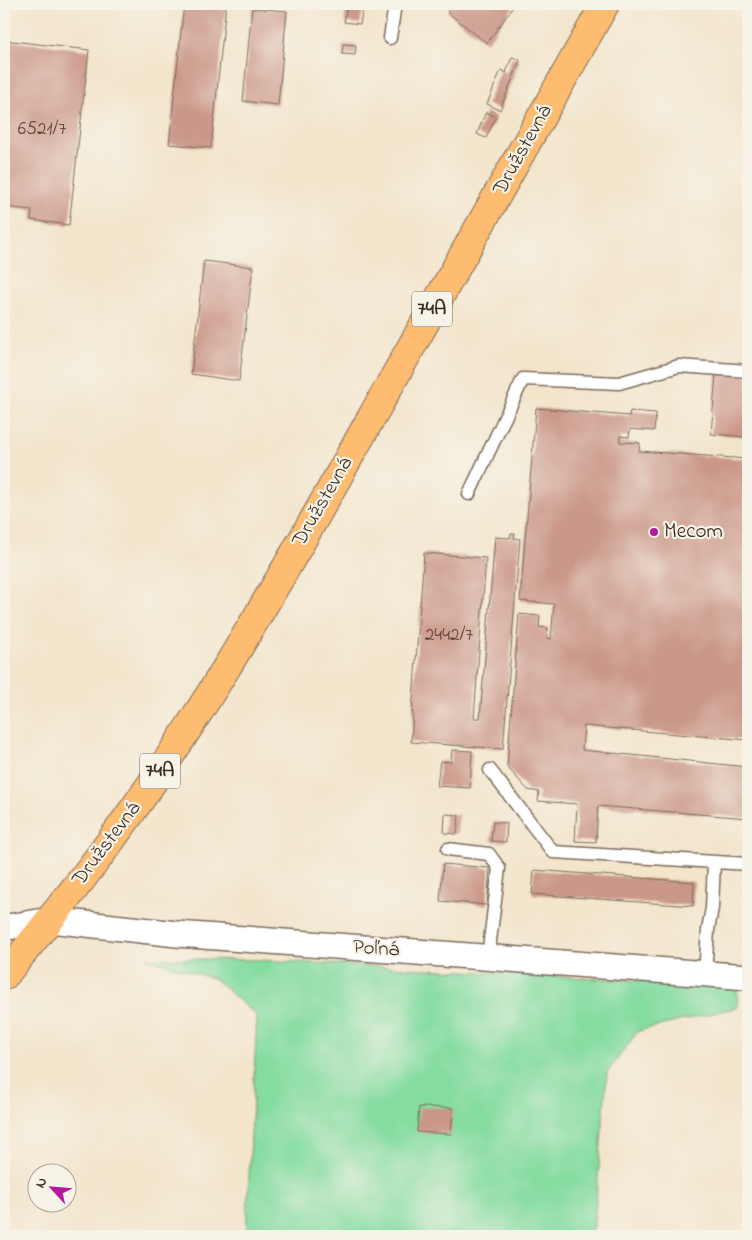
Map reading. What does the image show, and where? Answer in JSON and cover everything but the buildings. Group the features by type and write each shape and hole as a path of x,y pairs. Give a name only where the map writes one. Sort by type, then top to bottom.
{"main road":[{"name":"Družstevná","path":"4,976 112,840 212,692 259,614 605,4"}],"street":[{"name":"Poľná","path":"4,926 8,927 50,920 177,934 748,977"}],"lane":[{"path":"390,38 395,4"},
{"path":"469,494 523,379 619,383 679,366 748,371"},
{"path":"490,770 553,852 748,864"},
{"path":"448,850 489,854 499,868 488,958"},
{"path":"705,974 708,930 712,908 714,862"}],"green space":[{"path":"146,958 259,960 737,986 738,1007 638,1031 607,1073 593,1236 246,1236 257,1016 215,979"}],"place":[{"name":"Mecom","path":"654,532"}]}
